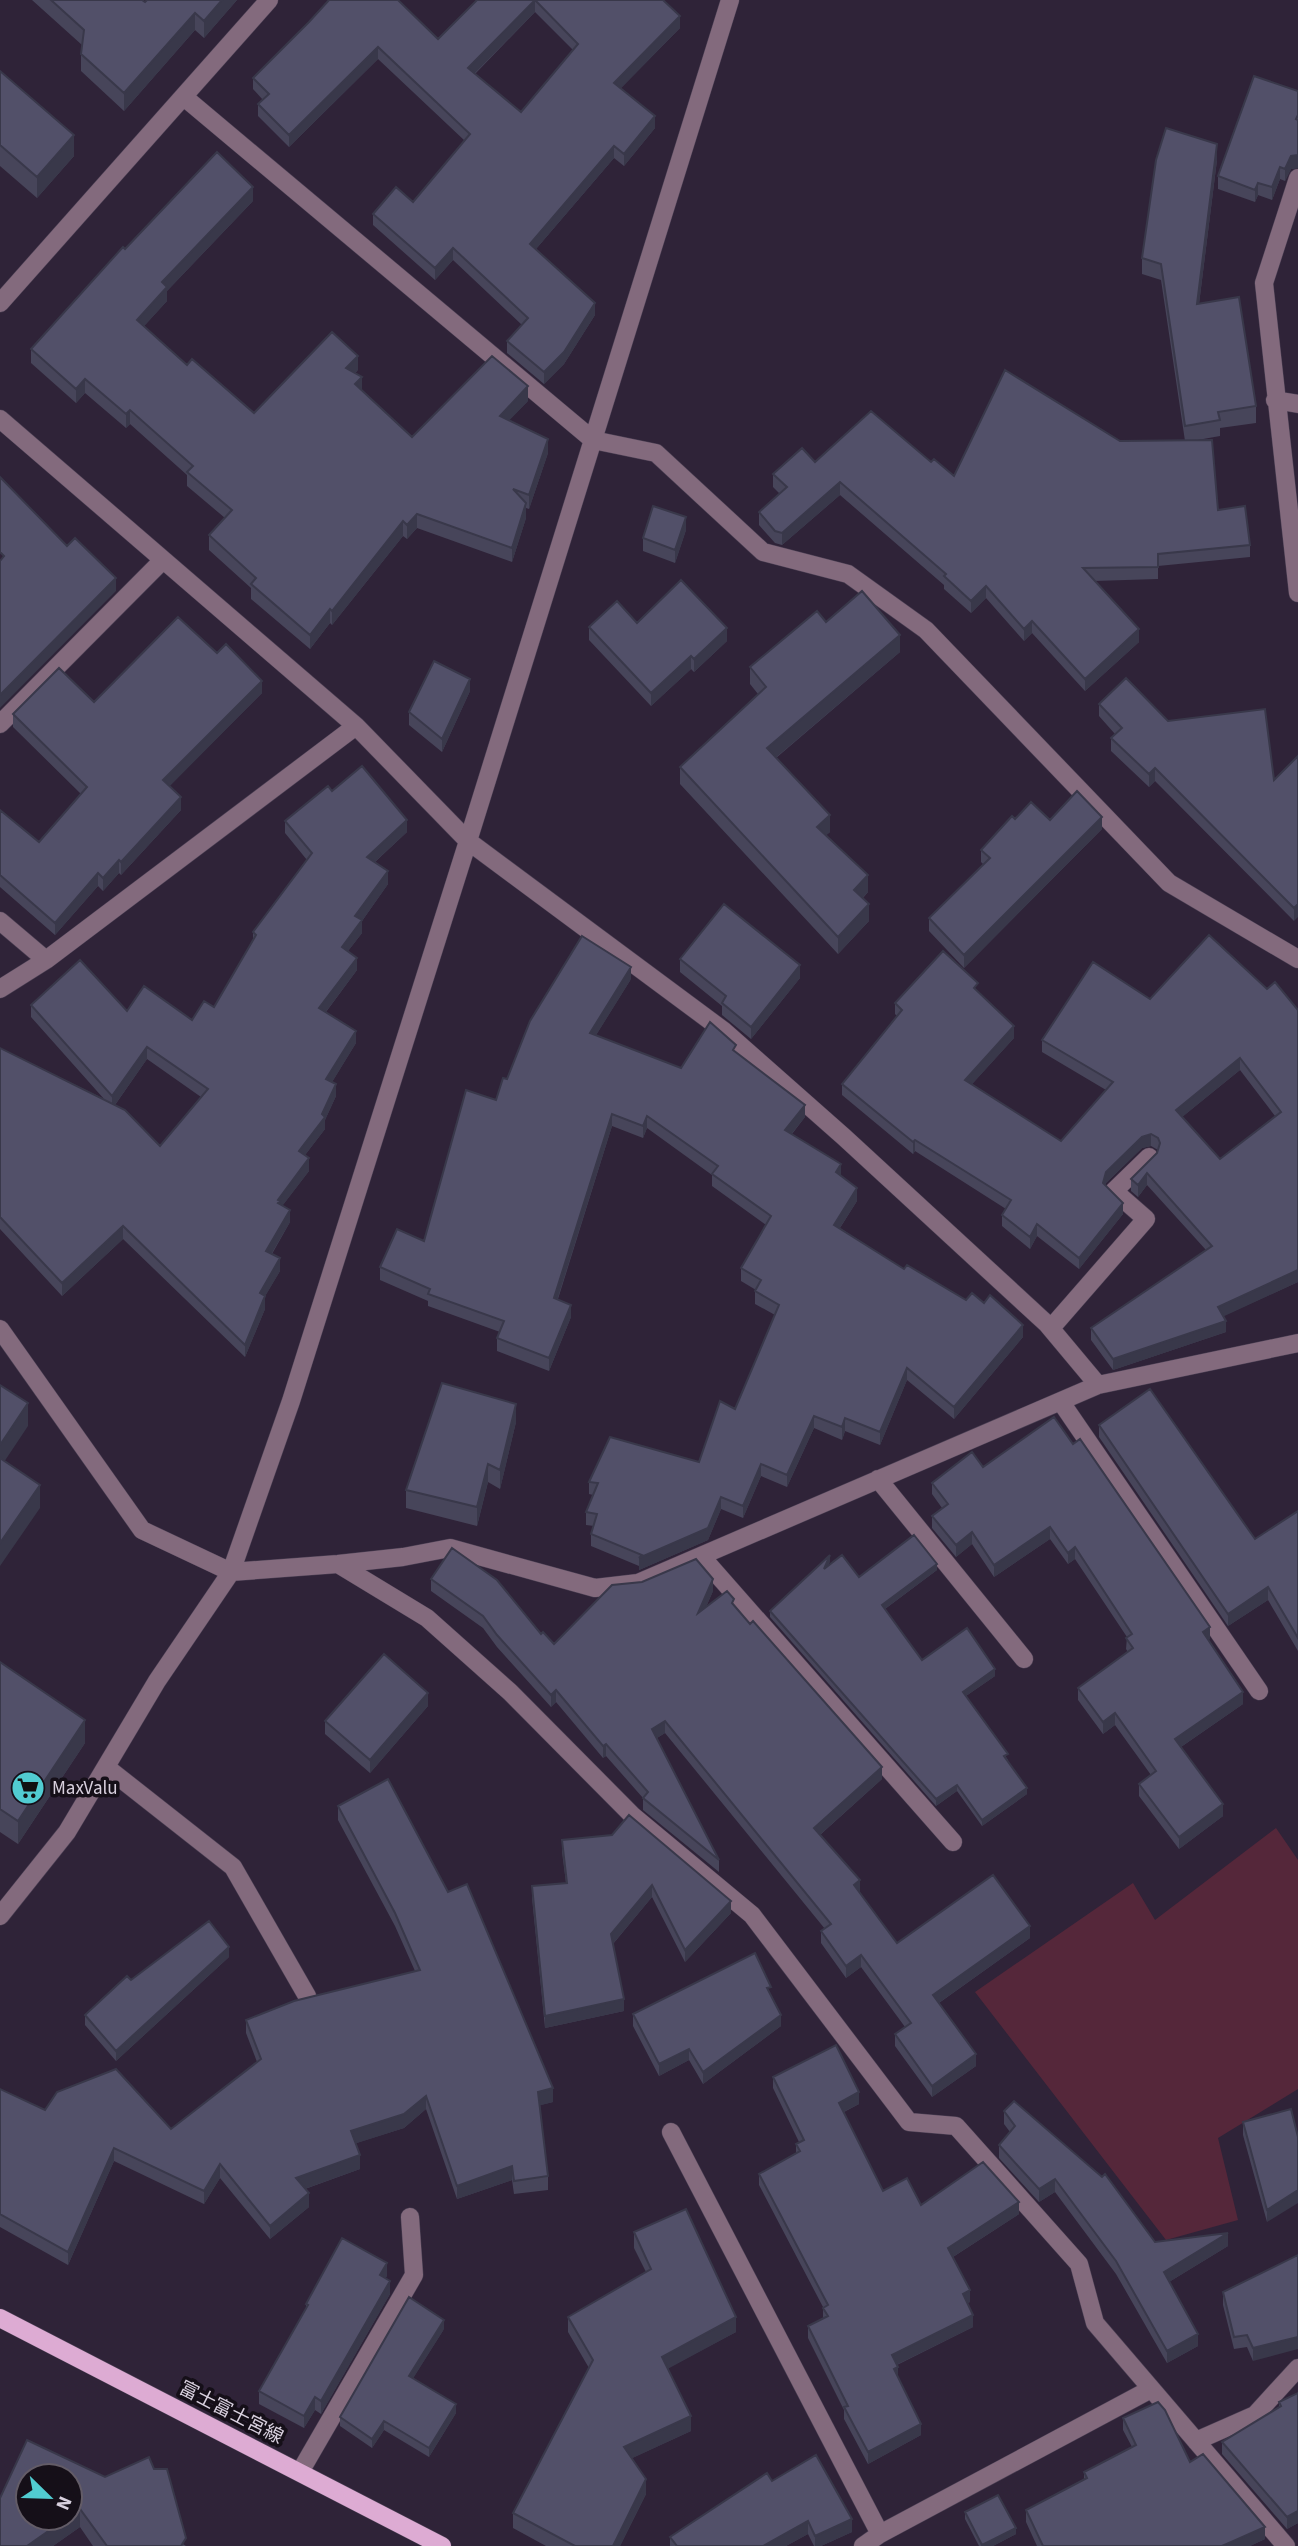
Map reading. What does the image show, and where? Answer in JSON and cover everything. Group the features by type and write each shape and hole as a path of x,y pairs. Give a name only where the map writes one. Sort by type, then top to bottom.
{"main road":[{"name":"富士富士宮線","path":"0,2318 442,2546"}],"street":[{"path":"0,303 269,0"},
{"path":"0,1916 68,1832 157,1681 231,1572 291,1401 730,0"},
{"path":"184,97 593,440 656,453 763,552 848,573 926,630 1169,883 1298,959"},
{"path":"1298,178 1264,283 1298,593"},
{"path":"1275,400 1298,404"},
{"path":"0,419 356,726 468,841 724,1031 844,1137 1051,1328 1098,1385"},
{"path":"0,724 163,560"},
{"path":"0,989 46,960 356,726"},
{"path":"0,922 46,960"},
{"path":"1051,1328 1146,1219 1114,1191 1149,1157"},
{"path":"0,1329 142,1530 231,1572 403,1557 450,1548 595,1588 638,1584 1098,1385 1298,1343"},
{"path":"1061,1402 1259,1691"},
{"path":"878,1479 1024,1659"},
{"path":"701,1556 953,1842"},
{"path":"338,1564 426,1618 510,1692 633,1816 752,1915 909,2122 956,2126 1079,2264 1095,2323 1286,2546"},
{"path":"106,1767 233,1867 307,1996"},
{"path":"671,2132 880,2535"},
{"path":"300,2472 414,2275 410,2217"},
{"path":"1196,2441 1255,2415 1298,2368"},
{"path":"863,2546 1151,2389"}],"shaded area":[{"path":"1276,1828 1298,1860 1298,2089 1218,2138 1238,2220 1166,2240 975,1992 1133,1883 1155,1920"}],"building":[{"path":"51,0 222,0 204,21 195,13 124,93 81,54 84,30"},
{"path":"329,0 398,0 438,39 477,0 535,0 663,0 680,16 614,83 655,116 624,154 614,146 530,244 595,303 564,352 544,372 507,341 528,318 453,248 435,268 373,214 396,187 413,202 470,134 378,47 289,135 258,104 269,94 253,78","holes":["535,0 578,44 521,112 468,68"]},
{"path":"0,71 74,135 37,177 0,145"},
{"path":"1254,76 1298,91 1298,155 1291,156 1285,169 1280,167 1272,187 1258,183 1255,190 1218,176"},
{"path":"1166,128 1217,144 1197,304 1239,297 1256,406 1218,412 1220,420 1185,426 1161,264 1142,258 1156,160"},
{"path":"217,152 253,187 162,282 167,287 137,320 187,365 192,359 254,413 332,332 358,356 346,368 362,377 355,384 412,437 492,356 528,386 500,416 548,439 529,495 513,489 526,503 512,548 417,514 407,525 403,521 310,635 251,584 256,578 209,535 232,510 187,472 193,466 130,410 126,414 85,379 76,389 31,349 123,247 125,249"},
{"path":"1005,370 1120,441 1212,440 1218,510 1245,506 1250,545 1158,554 1158,567 1083,568 1139,629 1085,679 1032,621 1024,629 986,586 971,601 944,576 946,574 840,482 782,533 775,531 759,512 787,487 773,474 802,448 815,462 871,411 931,462 934,459 954,476"},
{"path":"0,477 67,546 75,538 116,578 0,695 0,561 4,556 0,552"},
{"path":"653,506 686,517 675,550 643,538"},
{"path":"681,580 727,628 694,659 691,656 651,693 589,627 617,601 637,623"},
{"path":"862,591 900,635 767,748 830,815 817,827 868,875 854,890 869,904 838,937 680,767 766,687 750,667 817,611 826,622"},
{"path":"178,617 217,653 226,644 262,681 163,780 181,797 121,862 119,860 103,878 98,873 55,923 0,875 0,810 39,842 87,787 13,714 59,668 94,702"},
{"path":"434,661 470,679 442,739 409,712"},
{"path":"1126,678 1168,721 1265,709 1274,780 1298,756 1298,904 1294,908 1155,768 1149,774 1111,738 1122,728 1099,704"},
{"path":"362,766 407,820 367,857 388,871 355,916 362,920 342,947 357,958 319,1008 356,1031 326,1079 336,1084 322,1114 325,1117 299,1151 309,1158 278,1200 278,1203 290,1210 266,1251 280,1258 260,1293 265,1296 245,1345 123,1226 62,1283 0,1217 0,1048 125,1110 160,1146 208,1089 147,1047 112,1096 31,1005 80,960 127,1011 144,986 192,1020 204,1001 214,1007 256,935 253,932 312,853 285,821 328,786 332,791"},
{"path":"1077,791 1102,817 964,955 929,918 990,858 981,850 1012,816 1015,819 1031,802 1050,820"},
{"path":"724,904 800,965 751,1027 722,1003 726,996 680,959"},
{"path":"1209,935 1267,989 1275,982 1298,1010 1298,1270 1218,1307 1226,1321 1113,1359 1091,1328 1212,1246 1147,1173 1138,1185 1131,1179 1157,1153 1160,1143 1158,1138 1151,1134 1142,1137 1106,1172 1103,1183 1123,1203 1079,1258 1037,1224 1030,1237 1002,1215 1011,1200 915,1140 913,1142 842,1084 902,1010 895,1003 943,951 978,983 974,988 1014,1026 965,1080 1061,1141 1113,1082 1042,1040 1093,962 1150,999","holes":["1240,1058 1281,1112 1220,1159 1176,1110"]},
{"path":"582,936 631,967 590,1033 681,1068 710,1022 736,1045 733,1050 805,1105 785,1130 841,1164 836,1172 857,1188 834,1225 904,1269 907,1265 966,1300 972,1293 984,1303 990,1295 1023,1325 954,1407 907,1368 880,1432 845,1418 842,1427 814,1416 787,1475 761,1464 743,1506 721,1497 708,1528 639,1558 642,1555 591,1534 597,1514 586,1512 598,1483 589,1482 610,1437 699,1462 720,1401 735,1409 779,1305 755,1291 761,1280 741,1268 771,1216 712,1174 718,1166 647,1116 643,1126 612,1114 554,1298 571,1305 549,1358 497,1338 504,1321 428,1294 430,1289 380,1267 397,1229 424,1241 466,1090 496,1100 503,1078 507,1079 530,1021"},
{"path":"442,1383 516,1404 500,1470 488,1464 477,1507 406,1490"},
{"path":"0,1385 28,1403 0,1445"},
{"path":"1150,1389 1255,1539 1298,1511 1298,1638 1268,1587 1228,1614 1099,1425"},
{"path":"1054,1417 1073,1444 1080,1439 1210,1627 1203,1632 1243,1692 1175,1739 1223,1804 1179,1837 1139,1784 1156,1771 1115,1713 1103,1722 1078,1688 1133,1648 1126,1638 1132,1634 1075,1547 1068,1553 1050,1527 994,1565 972,1532 956,1545 932,1516 948,1504 932,1483 972,1452 983,1467"},
{"path":"0,1458 40,1485 0,1543"},
{"path":"914,1535 937,1564 882,1605 922,1660 967,1628 995,1669 963,1692 1008,1754 1004,1756 1027,1788 982,1820 957,1785 936,1799 770,1611 830,1555 824,1569 842,1555 859,1577"},
{"path":"452,1548 497,1580 541,1634 543,1632 554,1644 612,1585 642,1582 696,1559 713,1579 698,1613 727,1591 734,1599 732,1603 750,1624 753,1621 882,1767 814,1828 860,1880 854,1885 897,1943 993,1875 1030,1926 933,1995 976,2054 932,2086 895,2034 911,2023 861,1955 846,1966 821,1931 831,1924 665,1721 652,1729 719,1860 643,1798 648,1792 606,1744 603,1746 556,1690 551,1695 483,1616 431,1579"},
{"path":"384,1654 428,1693 370,1760 325,1721"},
{"name":"MaxValu","path":"0,1662 85,1720 18,1821 0,1809"},
{"path":"388,1779 448,1892 467,1884 553,2088 538,2092 548,2176 514,2181 512,2166 457,2186 426,2096 404,2114 351,2131 360,2155 296,2178 309,2193 270,2226 220,2164 204,2191 114,2148 68,2252 0,2214 0,2089 45,2110 57,2092 116,2069 171,2129 261,2059 246,2020 294,2001 420,1970 395,1913 338,1806"},
{"path":"629,1815 731,1901 685,1950 652,1885 611,1934 624,1999 545,2016 532,1886 567,1883 562,1840 612,1835"},
{"path":"209,1921 229,1947 116,2051 85,2015 127,1976 131,1980"},
{"path":"755,1953 771,1987 767,1988 781,2015 703,2072 689,2049 659,2064 633,2014"},
{"path":"836,2045 859,2092 839,2103 883,2191 907,2178 921,2205 983,2162 1019,2202 948,2248 970,2290 963,2294 973,2315 892,2355 898,2367 894,2369 921,2424 868,2452 844,2407 848,2406 808,2326 828,2316 823,2308 828,2305 759,2174 800,2151 796,2144 804,2140 773,2077"},
{"path":"1014,2101 1102,2177 1105,2174 1155,2242 1228,2233 1164,2272 1198,2334 1167,2351 1116,2261 1055,2179 1039,2189 999,2145 1015,2126 1004,2111"},
{"path":"1291,2109 1298,2137 1298,2190 1267,2210 1243,2122"},
{"path":"686,2209 736,2317 662,2357 691,2416 624,2447 646,2479 613,2546 575,2546 513,2513 593,2360 568,2317 651,2269 634,2232"},
{"path":"342,2238 387,2263 380,2275 390,2281 321,2401 315,2397 304,2416 259,2391"},
{"path":"1298,2255 1298,2337 1253,2348 1247,2335 1234,2337 1223,2292"},
{"path":"409,2297 444,2320 409,2376 456,2404 429,2448 384,2421 372,2439 340,2417"},
{"path":"1298,2393 1298,2511 1287,2517 1222,2442 1281,2406 1279,2402"},
{"path":"1158,2402 1165,2410 1190,2462 1203,2454 1265,2527 1222,2546 1043,2546 1026,2510 1087,2478 1084,2472 1136,2445 1123,2418"},
{"path":"27,2440 73,2462 17,2462"},
{"path":"816,2455 852,2519 815,2536 808,2521 763,2546 677,2546 670,2537 767,2473 772,2481"},
{"path":"149,2457 154,2469 167,2469 186,2538 181,2546 107,2546 84,2514 84,2467 105,2477"},
{"path":"14,2468 14,2532 47,2532 27,2546 0,2546 0,2498"},
{"path":"998,2495 1016,2528 982,2545 965,2512"}],"place":[{"name":"MaxValu","path":"28,1788"}]}
